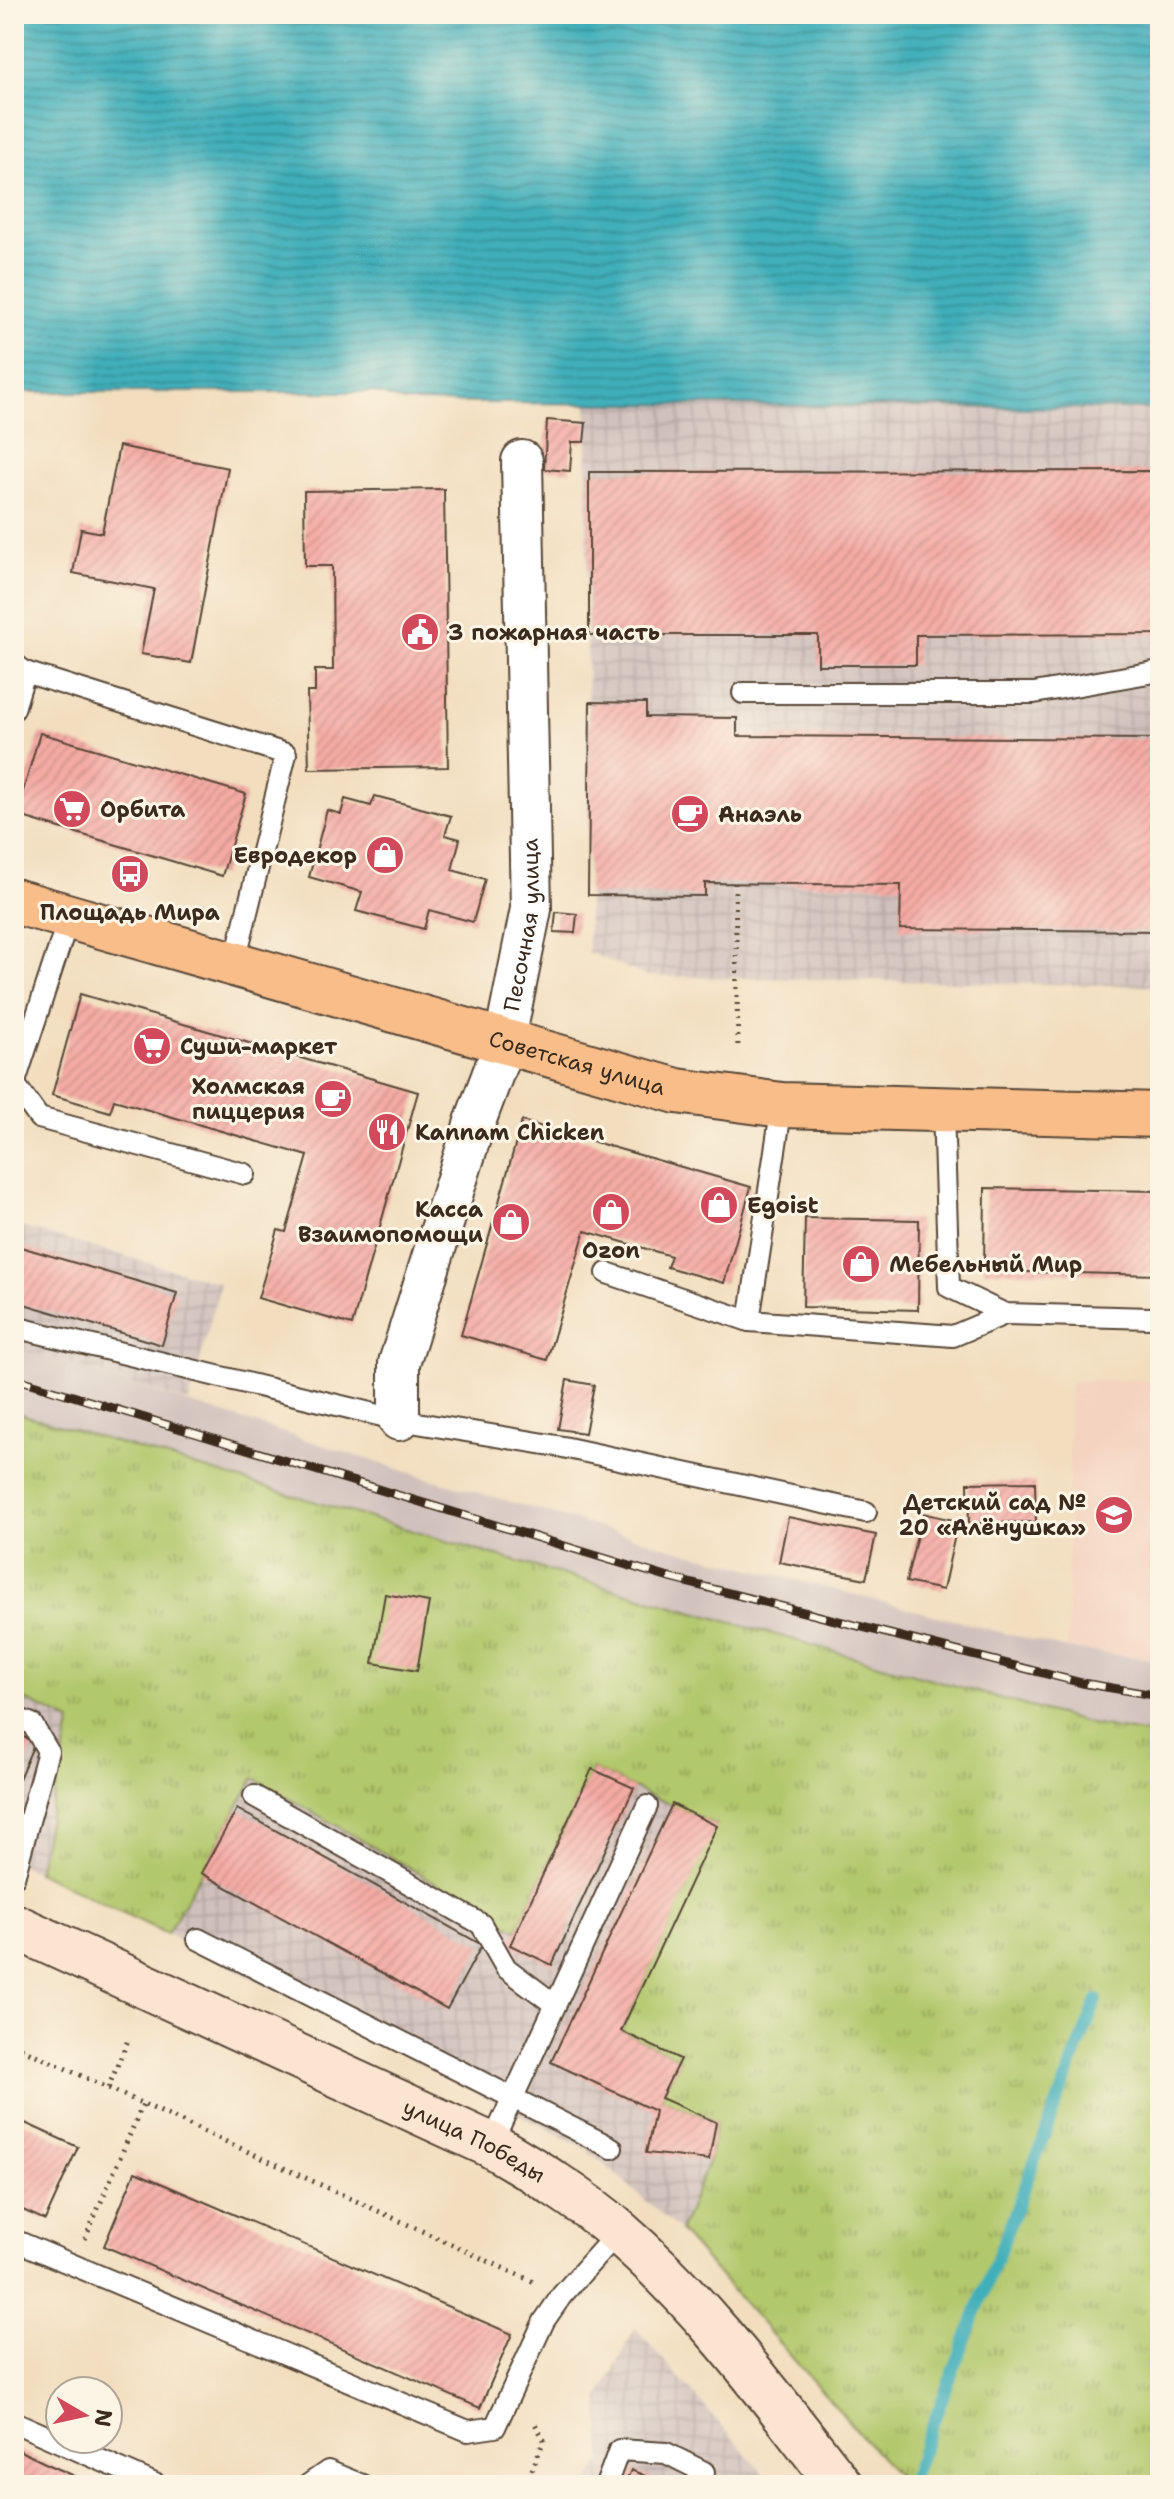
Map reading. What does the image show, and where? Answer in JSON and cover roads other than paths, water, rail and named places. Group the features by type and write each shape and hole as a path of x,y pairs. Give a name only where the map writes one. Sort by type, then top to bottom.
{"main road":[{"name":"Советская улица","path":"14,901 504,1044 677,1091 782,1105 1160,1115"},
{"name":"улица Победы","path":"14,1926 491,2145 555,2183 619,2231 725,2339 840,2485"}],"street":[{"name":"Песочная улица","path":"399,1420 399,1363 504,1044 531,909 522,461"}],"lane":[{"path":"14,709 20,668 286,754 234,965"},
{"path":"743,693 1034,693 1160,671"},
{"path":"69,917 15,1086 39,1118 245,1174"},
{"path":"749,1321 782,1105"},
{"path":"943,1111 949,1287 1005,1314 1151,1318"},
{"path":"607,1273 749,1321 953,1336 1005,1314"},
{"path":"14,1327 399,1420 563,1447 866,1512"},
{"path":"14,1717 32,1724 48,1751 14,1877"},
{"path":"254,1796 481,1924 506,1968 554,2004"},
{"path":"491,2145 647,1806"},
{"path":"198,1939 612,2148"},
{"path":"14,2240 73,2268 468,2431 495,2427 544,2321 562,2295 619,2231"},
{"path":"14,2422 120,2478 157,2485"},
{"path":"606,2485 619,2450 666,2453 704,2472"},
{"path":"308,2485 328,2471 362,2485"}],"water":[{"path":"14,14 1160,14 1160,409 404,402 373,392 14,392"}],"waterway":[{"path":"909,2485 1097,2000"}],"railway":[{"path":"14,1378 666,1577 1082,1683 1160,1696"}],"place":[{"name":"3 пожарная часть","path":"420,632"},
{"name":"Орбита","path":"72,809"},
{"name":"Анаэль","path":"690,814"},
{"name":"Евродекор","path":"385,855"},
{"name":"Площадь Мира","path":"130,874"},
{"name":"Суши-маркет","path":"152,1046"},
{"name":"Холмская пиццерия","path":"333,1099"},
{"name":"Kannam Chicken","path":"387,1132"},
{"name":"Egoist","path":"719,1205"},
{"name":"Ozon","path":"611,1212"},
{"name":"Касса Взаимопомощи","path":"511,1222"},
{"name":"Мебельный Мир","path":"861,1264"},
{"name":"Детский сад № 20 «Алёнушка»","path":"1114,1515"}]}
